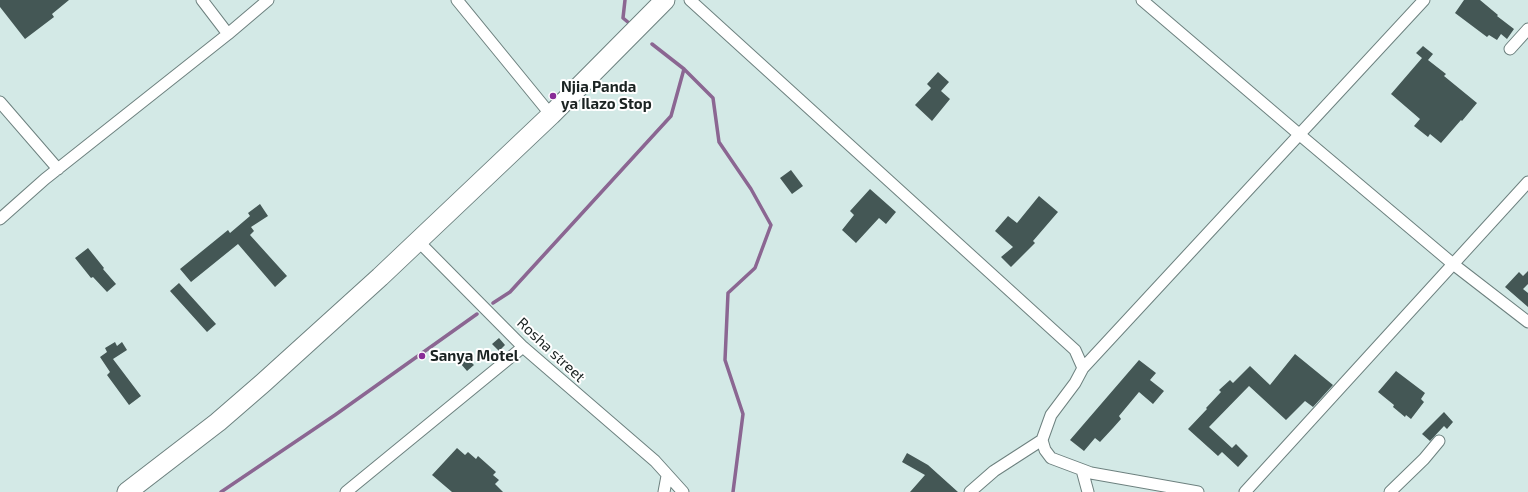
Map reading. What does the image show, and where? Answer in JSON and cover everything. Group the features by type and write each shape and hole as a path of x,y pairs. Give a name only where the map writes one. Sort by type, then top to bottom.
{"highway":[{"path":"127,492 218,422 419,242 551,115 665,0"}],"street":[{"path":"202,0 228,34"},
{"path":"0,219 58,169 228,34 268,0"},
{"path":"457,0 551,115"},
{"path":"690,0 1075,350 1083,368"},
{"path":"1142,0 1453,264 1528,322"},
{"path":"1198,492 1091,473 1051,458 1045,450 1042,440 1051,415 1075,383 1083,368 1424,0"},
{"path":"1510,49 1528,29"},
{"path":"0,102 58,169"},
{"path":"1245,492 1528,182"},
{"name":"Rosha street","path":"419,242 523,347 655,461 683,492"},
{"path":"346,492 523,347"},
{"path":"970,492 994,472 1042,440"},
{"path":"1390,492 1424,459 1439,441"},
{"path":"1082,470 1088,492"},
{"path":"664,492 667,476"}],"building":[{"path":"0,0 69,0 52,14 54,17 25,39 0,7"},
{"path":"1464,0 1480,0 1514,29 1507,39 1501,34 1497,40 1489,35 1487,37 1455,13"},
{"path":"1423,46 1433,54 1428,60 1446,74 1444,76 1477,103 1441,143 1430,134 1428,137 1414,126 1420,119 1391,94 1422,58 1416,53"},
{"path":"938,72 949,82 941,91 950,99 932,121 915,105 931,88 927,84"},
{"path":"791,170 803,186 792,194 780,178"},
{"path":"870,189 896,212 886,224 879,218 856,243 842,230 854,215 850,211"},
{"path":"1039,196 1058,212 1033,241 1035,243 1011,267 1001,257 1013,247 995,231 1008,216 1017,223"},
{"path":"260,204 268,216 251,227 254,231 250,235 287,276 275,287 238,244 191,282 180,269 228,230 230,233 250,216 248,213"},
{"path":"88,248 116,284 107,292 93,277 91,278 75,258"},
{"path":"1528,271 1528,284 1523,289 1528,293 1528,307 1505,287 1519,272 1523,276"},
{"path":"179,283 216,324 207,332 170,291"},
{"path":"499,338 505,345 499,351 492,344"},
{"path":"115,342 117,346 122,342 127,350 113,359 141,396 129,405 107,375 110,372 100,357 107,352 105,348"},
{"path":"1295,354 1333,385 1313,407 1305,401 1286,420 1249,386 1209,427 1232,448 1236,444 1248,456 1238,467 1222,452 1218,456 1188,429 1221,392 1219,390 1230,380 1233,383 1250,366 1270,385"},
{"path":"467,358 474,365 467,371 461,364"},
{"path":"1139,360 1156,373 1150,380 1164,391 1153,404 1139,392 1119,416 1121,419 1100,442 1095,438 1084,451 1070,440"},
{"path":"1396,371 1425,393 1421,399 1424,402 1411,419 1406,415 1405,417 1393,407 1394,405 1378,392"},
{"path":"1444,412 1453,422 1447,429 1444,426 1430,441 1422,434"},
{"path":"457,448 465,455 468,452 476,459 478,456 496,472 493,475 499,480 495,484 503,492 452,492 432,475"},
{"path":"907,453 928,465 958,492 910,492 925,475 902,462"}],"waterway":[{"path":"625,0 623,18 629,23"},
{"path":"493,303 510,292 671,116 684,69 652,44"},
{"path":"684,69 713,98 719,142 751,189 771,225 755,268 728,293 725,360 743,414 733,492"},
{"path":"221,492 335,415 477,314"}],"place":[{"name":"Njia Panda ya Ilazo Stop","path":"553,96"},
{"name":"Sanya Motel","path":"422,356"}]}
